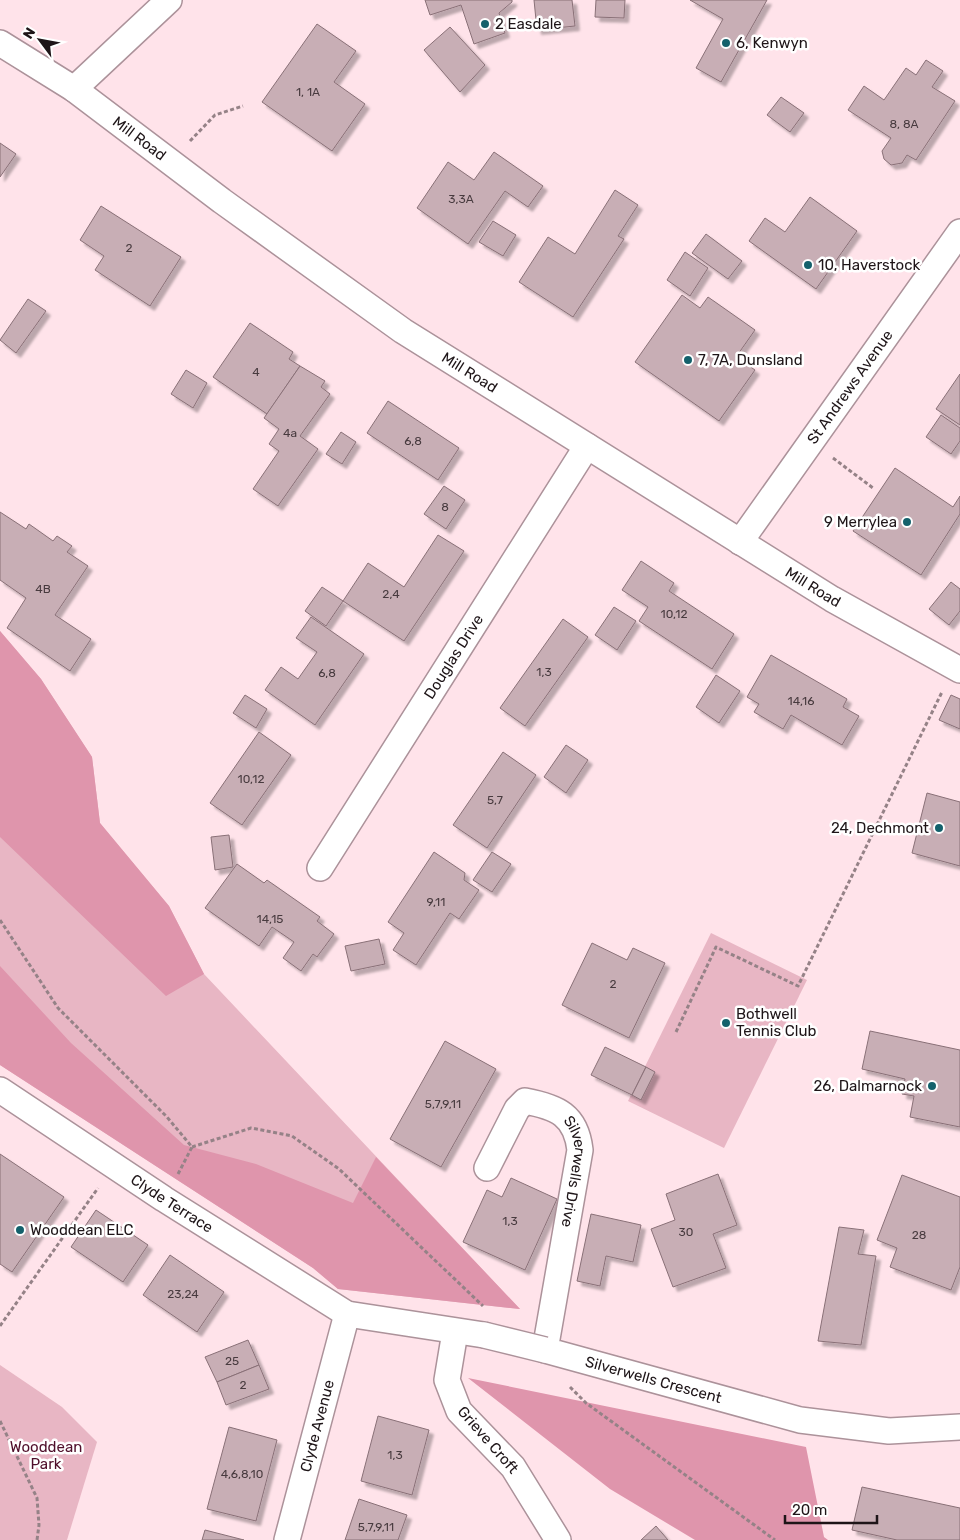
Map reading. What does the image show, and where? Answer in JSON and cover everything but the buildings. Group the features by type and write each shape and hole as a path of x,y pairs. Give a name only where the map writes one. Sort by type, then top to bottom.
{"street":[{"path":"74,89 169,0"},
{"name":"Mill Road","path":"0,43 74,89 403,331 832,599 957,668"},
{"name":"St Andrews Avenue","path":"740,542 960,232"},
{"name":"Douglas Drive","path":"320,868 587,446"},
{"name":"Clyde Terrace","path":"0,1090 164,1199 347,1314"},
{"name":"Silverwells Drive","path":"487,1168 518,1109 525,1101 545,1105 569,1118 579,1135 580,1150 545,1350"},
{"name":"Silverwells Crescent","path":"347,1314 484,1335 800,1420 889,1431 960,1427"},
{"name":"Clyde Avenue","path":"287,1540 347,1314"},
{"name":"Grieve Croft","path":"455,1332 447,1380 458,1411 513,1467 558,1540"}],"path":[{"path":"171,162 215,115 242,106"},
{"path":"811,441 873,488"},
{"path":"676,1032 716,947 798,986 957,668"},
{"path":"0,920 58,1008 167,1117 192,1147"},
{"path":"164,1199 192,1147 251,1128 292,1136 339,1169"},
{"path":"0,1326 114,1166"},
{"path":"0,1420 37,1498 40,1525 37,1540"}],"green space":[{"path":"0,631 41,679 92,757 100,823 169,906 204,974 520,1309 338,1289 313,1268 0,1065"},
{"name":"Bothwell Tennis Club","path":"711,933 807,980 724,1148 628,1101"},
{"name":"Wooddean Park","path":"0,1365 62,1407 97,1442 67,1540 0,1540"}],"shaded area":[{"path":"0,631 41,679 92,757 100,823 169,906 204,974 166,996 0,837"},
{"path":"0,966 71,1043 184,1145 256,1164 353,1203 376,1157 520,1309 338,1289 313,1268 0,1065"},
{"path":"468,1378 806,1447 824,1537 828,1540 695,1540 610,1489"}],"place":[{"name":"2 Easdale","path":"485,24"},
{"name":"6, Kenwyn","path":"726,43"},
{"name":"10, Haverstock","path":"808,265"},
{"name":"7, 7A, Dunsland","path":"688,360"},
{"name":"9 Merrylea","path":"907,522"},
{"name":"24, Dechmont","path":"939,828"},
{"name":"Bothwell Tennis Club","path":"726,1023"},
{"name":"26, Dalmarnock","path":"932,1086"},
{"name":"Wooddean ELC","path":"20,1230"}]}
